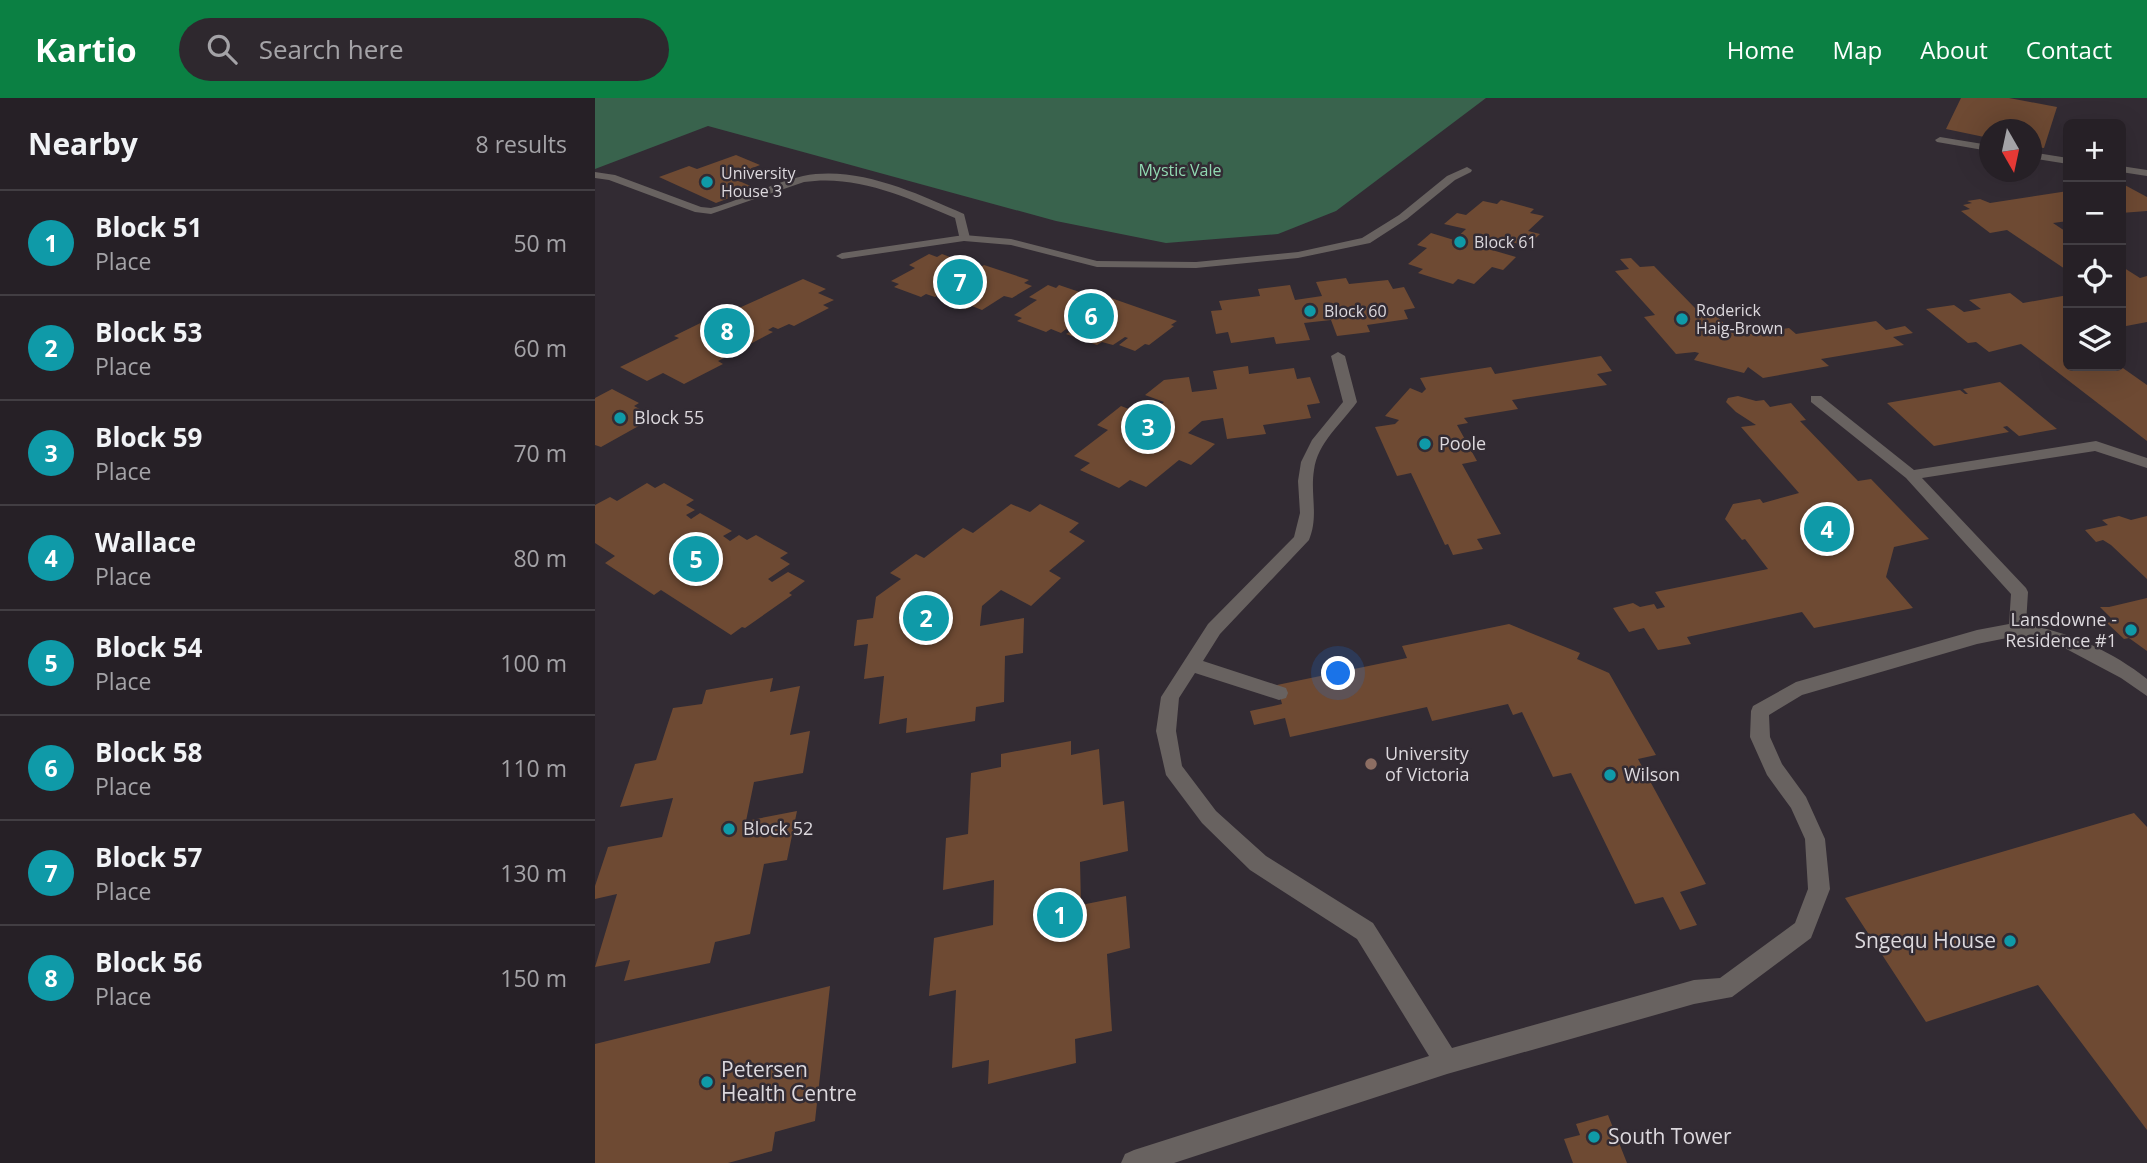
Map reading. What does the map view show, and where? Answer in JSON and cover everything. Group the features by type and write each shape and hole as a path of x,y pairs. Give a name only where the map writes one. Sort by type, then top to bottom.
{"street":[{"path":"1940,140 1979,146"},
{"path":"2042,157 2063,160"},
{"path":"842,256 964,238 1011,242 1097,264 1196,265 1298,255 1366,241 1467,170"},
{"path":"2126,170 2147,173"},
{"path":"595,175 611,177 699,210 711,211 805,179 843,177 917,198 960,216 964,238"},
{"path":"1338,356 1350,402 1313,450 1306,471 1310,507 1308,525 1301,540 1214,629 1170,697 1166,731 1174,769 1209,817 1258,863 1365,931 1447,1062"},
{"path":"1815,399 1911,475 2020,592 2017,629"},
{"path":"1911,475 2097,446 2147,463"},
{"path":"1133,1163 1447,1062 1694,992 1724,989 1803,930 1819,889 1815,839 1799,803 1774,769 1759,737 1760,711 1796,689 1977,637 2017,629 2061,638 2127,673 2147,689"},
{"path":"1191,664 1279,694"}],"green space":[{"name":"Mystic Vale","path":"595,98 1486,98 1336,211 1278,234 1166,243 1056,221 708,126 595,169"}],"building":[{"path":"1961,98 2009,98 2057,107 2044,148 2042,119 1979,119 1979,136 1946,129"},
{"name":"University House 3","path":"736,155 760,165 730,177 755,188 716,203 659,177 689,166 697,169"},
{"path":"2126,186 2147,197 2147,211 2126,213"},
{"path":"2063,192 2063,222 2053,223 2063,230 2063,268 2007,230 1990,233 1961,211 1970,209 1963,205 1972,203 1967,201 1980,199 1990,203"},
{"name":"Block 61","path":"1501,200 1534,209 1530,213 1544,216 1528,231 1540,234 1527,246 1503,240 1492,250 1516,257 1503,270 1492,267 1474,284 1458,279 1453,284 1418,273 1423,269 1408,264 1427,248 1417,245 1431,233 1454,240 1466,229 1444,224 1457,213 1466,215 1483,201 1497,204"},
{"path":"929,254 937,257 942,254 979,268 984,265 1029,280 1024,283 1032,286 1012,298 1004,296 982,310 972,306 967,309 939,299 945,296 940,294 935,297 926,294 921,297 894,287 899,284 891,281 915,268 909,265"},
{"name":"Roderick Haig-Brown","path":"1631,258 1640,267 1654,266 1695,308 1707,306 1733,333 1741,331 1744,335 1789,328 1796,334 1876,321 1886,330 1905,326 1913,333 1893,337 1904,345 1821,359 1829,366 1763,378 1748,367 1744,373 1694,360 1699,353 1676,354 1644,317 1655,315 1615,271 1629,269 1620,259"},
{"path":"2126,269 2140,278 2147,276 2147,322 2126,326"},
{"name":"Block 60","path":"1346,278 1349,284 1388,280 1393,289 1404,287 1415,308 1404,310 1408,319 1367,325 1370,332 1337,336 1331,320 1304,323 1310,340 1276,344 1274,337 1231,343 1228,332 1216,334 1211,311 1222,310 1219,301 1260,296 1258,289 1290,285 1295,300 1322,296 1316,282"},
{"path":"803,279 826,289 818,293 834,300 823,305 829,308 794,326 789,324 778,329 773,327 768,330 773,332 735,352 730,350 723,354 728,356 718,361 723,364 684,384 663,373 647,381 620,367 735,306 739,308"},
{"path":"1048,285 1056,288 1059,285 1103,300 1108,297 1177,321 1149,345 1145,344 1135,351 1119,345 1128,338 1125,337 1113,345 1102,342 1097,345 1066,334 1071,331 1066,329 1061,333 1051,329 1046,332 1017,321 1022,318 1014,315 1037,300 1029,297"},
{"path":"2010,293 2023,303 2063,296 2063,371 2126,370 2147,385 2147,441 2021,344 1989,352 1976,342 1968,343 1926,309 1954,305 1964,312 1981,309 1969,300"},
{"name":"Poole","path":"1601,356 1612,371 1597,374 1607,385 1512,400 1518,409 1464,418 1468,423 1457,425 1477,461 1462,464 1501,534 1477,539 1483,549 1453,555 1448,544 1445,545 1411,473 1397,476 1375,427 1395,424 1399,420 1385,416 1410,388 1422,393 1426,389 1420,378 1491,367 1495,374"},
{"path":"1248,366 1249,374 1294,368 1297,379 1310,377 1320,403 1307,405 1311,418 1263,425 1266,434 1227,439 1223,418 1202,421 1188,433 1215,444 1191,465 1179,460 1146,487 1130,480 1119,488 1080,470 1090,463 1074,456 1108,430 1097,425 1121,406 1147,416 1164,402 1145,395 1164,380 1189,377 1192,392 1217,389 1213,371"},
{"path":"2000,382 2057,429 2019,436 2007,426 2003,427 2009,432 1934,446 1887,403 1960,390 1968,394 1963,389"},
{"name":"Block 55","path":"612,389 639,403 634,406 651,415 640,421 644,423 601,447 595,445 595,398"},
{"path":"1738,396 1756,401 1764,400 1770,407 1791,403 1806,420 1800,421 1858,481 1871,479 1929,539 1894,547 1886,577 1913,608 1814,628 1802,612 1687,637 1691,644 1658,650 1644,628 1629,632 1613,608 1633,603 1640,607 1654,604 1657,609 1665,607 1655,592 1768,569 1745,539 1742,540 1725,519 1733,504 1760,499 1763,503 1799,493 1741,427 1756,425 1726,402 1728,398"},
{"path":"647,483 655,488 664,483 694,500 686,505 695,510 686,515 691,519 700,513 732,531 723,536 730,541 739,535 747,540 756,535 788,553 780,558 790,564 768,579 772,582 788,572 805,581 789,593 792,595 731,635 661,590 654,595 605,563 615,556 595,543 595,505 610,497 617,501"},
{"path":"1011,504 1030,512 1040,504 1079,523 1069,532 1085,541 1049,571 1061,578 1031,606 1001,590 982,606 980,626 1024,618 1023,653 1005,656 1004,702 976,707 975,721 906,733 907,718 879,724 884,676 864,679 868,644 854,646 857,620 873,618 876,597 901,579 890,573 916,554 924,558 963,528 973,533"},
{"path":"2119,516 2131,520 2147,516 2147,579 2111,545 2103,540 2096,542 2085,530 2108,525 2102,520"},
{"name":"Lansdowne - Residence #1","path":"2147,598 2147,651 2129,638 2124,639 2107,623 2114,621 2100,607"},
{"name":"Wilson","path":"1509,624 1580,653 1577,659 1609,673 1656,755 1638,759 1706,884 1680,892 1697,925 1680,930 1663,897 1635,904 1571,773 1553,777 1522,712 1513,715 1508,704 1432,721 1427,707 1290,737 1285,718 1254,725 1250,711 1282,704 1277,685 1407,658 1402,646"},
{"name":"Block 52","path":"773,678 770,692 800,686 790,735 810,731 803,773 754,782 746,821 797,811 787,860 764,864 750,934 715,942 710,963 624,981 630,960 595,967 617,894 595,899 595,886 608,847 662,837 673,798 620,807 635,764 656,760 673,708 702,704 706,690"},
{"path":"1071,741 1071,755 1099,749 1103,805 1124,801 1128,851 1080,862 1081,905 1126,896 1130,948 1107,954 1112,1031 1075,1039 1076,1063 988,1084 989,1060 952,1068 956,990 929,996 934,938 993,925 994,880 943,890 946,838 968,834 971,773 1001,767 1001,754"},
{"name":"Sngequ House","path":"2134,813 2147,827 2147,1130 2038,985 1926,1022 1845,898"},
{"name":"Petersen Health Centre","path":"830,986 815,1121 775,1132 772,1151 728,1163 595,1163 595,1044"},
{"name":"South Tower","path":"1608,1115 1627,1163 1573,1163 1564,1139 1580,1135 1576,1124"}],"place":[{"name":"University House 3","path":"707,182"},
{"name":"Block 61","path":"1460,242"},
{"name":"Block 57","path":"960,282"},
{"name":"Block 60","path":"1310,311"},
{"name":"Block 58","path":"1091,316"},
{"name":"Roderick Haig-Brown","path":"1682,319"},
{"name":"Block 56","path":"727,331"},
{"name":"Block 55","path":"620,418"},
{"name":"Block 59","path":"1148,427"},
{"name":"Poole","path":"1425,444"},
{"name":"Wallace","path":"1827,529"},
{"name":"Block 54","path":"696,559"},
{"name":"Block 53","path":"926,618"},
{"name":"Lansdowne - Residence #1","path":"2131,630"},
{"name":"University of Victoria","path":"1371,764"},
{"name":"Wilson","path":"1610,775"},
{"name":"Block 52","path":"729,829"},
{"name":"Block 51","path":"1060,915"},
{"name":"Sngequ House","path":"2010,941"},
{"name":"Petersen Health Centre","path":"707,1082"},
{"name":"South Tower","path":"1594,1137"}]}
